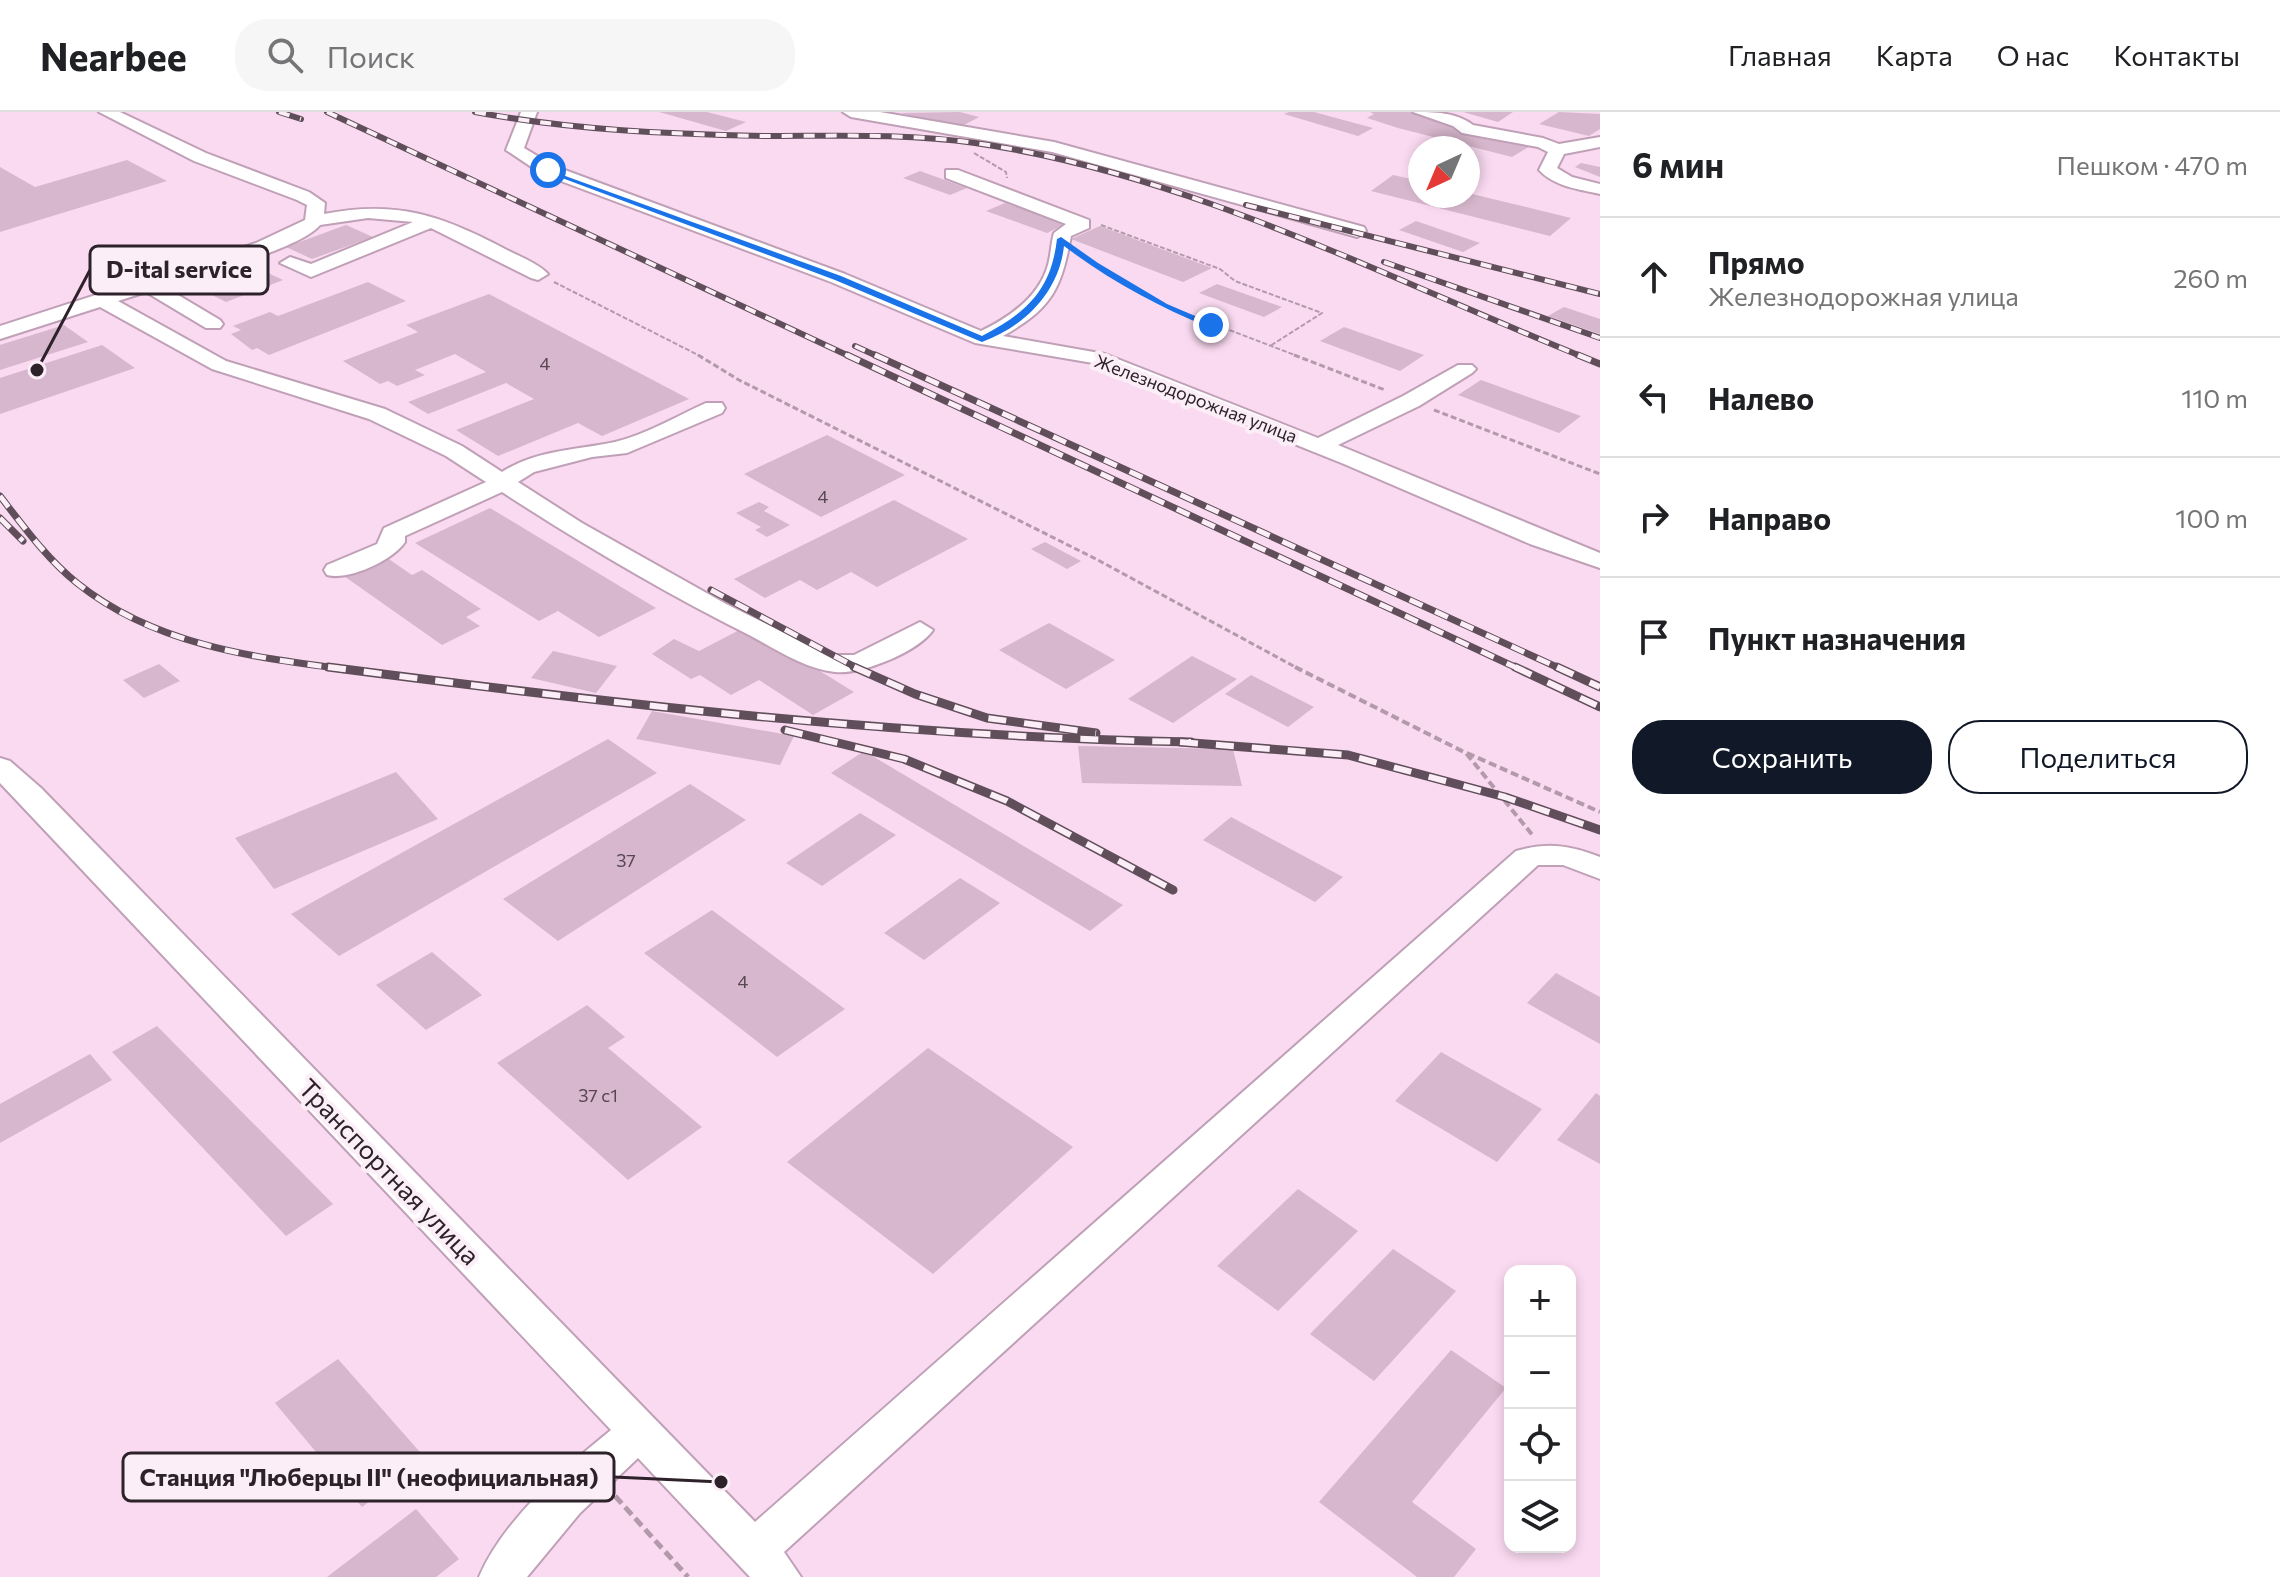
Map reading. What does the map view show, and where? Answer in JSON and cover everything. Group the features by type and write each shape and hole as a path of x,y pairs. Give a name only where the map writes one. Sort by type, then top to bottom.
{"street":[{"path":"107,112 200,157 303,196 316,203 314,221"},
{"name":"Железнодорожная улица","path":"529,112 529,122 515,140 515,150 548,170 838,278 982,339 1098,358 1319,446 1539,539 1600,561"},
{"path":"851,112 935,129 1054,147 1357,231"},
{"path":"1421,112 1459,122 1468,129 1543,143 1557,150 1600,142"},
{"path":"1557,150 1548,170 1566,181 1600,189"},
{"path":"952,174 1082,224"},
{"path":"0,333 293,235 314,221 357,212 403,214 429,222 538,274"},
{"path":"290,263 311,271 429,222"},
{"path":"982,339 1012,324 1041,298 1058,266 1063,233 1082,224"},
{"path":"148,285 213,324"},
{"path":"102,300 219,365 377,414 454,451 500,484 717,609 822,662 858,665 920,630"},
{"path":"1319,446 1411,401 1465,369"},
{"path":"336,570 386,549 393,542 393,533 500,484 526,467 591,450 619,448 714,408"},
{"name":"Транспортная улица","path":"0,767 53,817 779,1577"},
{"path":"754,1551 1527,858 1545,852 1566,854 1600,869"},
{"path":"501,1577 535,1529 592,1471 639,1432"}],"path":[{"path":"935,129 1006,172 1009,196"},
{"path":"1082,224 1104,225 1322,313 1270,346"},
{"path":"1061,239 1095,265 1164,305 1600,474"},
{"path":"538,274 700,356 739,380 1096,559 1339,691 1466,753 1600,812"},
{"path":"1466,753 1505,797 1545,852"},
{"path":"592,1471 688,1577"}],"building":[{"path":"659,112 707,112 746,122 726,131"},
{"path":"960,112 979,117 964,125 938,123 901,113"},
{"path":"1314,112 1373,128 1358,136 1284,114"},
{"path":"1370,112 1417,112 1455,122 1448,126 1530,146 1512,157 1480,149 1480,136 1429,136 1367,118 1374,114"},
{"path":"1463,112 1513,112 1498,122"},
{"path":"1559,112 1600,114 1600,129 1589,136 1539,124"},
{"path":"127,160 167,181 0,232 0,167 35,187"},
{"path":"1581,163 1600,167 1600,177 1575,167"},
{"path":"920,171 967,188 950,195 903,178"},
{"path":"1393,175 1408,178 1408,200 1371,191"},
{"path":"1480,196 1571,218 1550,236 1439,208 1480,208"},
{"path":"1005,203 1066,224 1047,233 986,211"},
{"path":"1416,221 1480,243 1463,252 1399,230"},
{"path":"346,225 373,237 312,259 286,247"},
{"path":"1100,226 1212,268 1183,282 1071,239"},
{"path":"242,261 283,280 226,302 186,282"},
{"path":"368,282 406,301 269,355 257,348 252,350 231,334 241,330 233,326 270,312 278,316"},
{"path":"1217,284 1282,307 1264,317 1199,293"},
{"path":"489,294 689,399 602,436 578,423 498,456 456,430 534,399 506,383 428,414 408,402 486,372 455,354 415,370 425,375 397,386 388,381 380,384 343,361 418,332 406,325"},
{"path":"1564,307 1600,319 1600,334 1548,316"},
{"path":"64,325 88,342 0,370 0,345"},
{"path":"1344,327 1424,355 1400,371 1320,341"},
{"path":"102,345 135,368 0,414 0,378"},
{"path":"1481,380 1581,416 1559,433 1458,395"},
{"path":"827,435 905,475 821,517 744,474"},
{"path":"894,500 968,539 877,587 851,572 817,590 800,580 765,598 734,579"},
{"path":"759,502 769,507 764,511 790,525 767,537 755,530 761,527 736,513"},
{"path":"490,508 656,608 599,637 558,611 539,621 415,543"},
{"path":"1045,542 1081,561 1067,569 1031,549"},
{"path":"383,555 412,575 422,570 481,609 466,617 480,626 442,645 341,574"},
{"path":"1049,623 1115,660 1066,689 999,650"},
{"path":"747,626 854,692 813,715 759,680 731,695 700,675 691,679 652,654 674,639 699,651"},
{"path":"553,651 617,666 596,693 531,678"},
{"path":"1192,656 1237,679 1173,723 1128,699"},
{"path":"159,664 180,681 144,698 123,680"},
{"path":"1251,675 1314,707 1288,727 1225,694"},
{"path":"652,711 794,736 780,765 636,739"},
{"path":"608,739 657,773 339,956 291,914"},
{"path":"1078,746 1233,749 1242,786 1082,783"},
{"path":"864,751 1123,905 1090,931 831,773"},
{"path":"396,772 438,819 274,889 235,838"},
{"path":"690,784 746,820 558,941 503,899"},
{"path":"860,813 896,835 822,886 786,863"},
{"path":"1231,817 1343,877 1315,902 1203,840"},
{"path":"960,878 1000,903 924,960 884,933"},
{"path":"712,910 845,1009 777,1057 644,953"},
{"path":"432,952 482,995 426,1030 376,985"},
{"path":"1556,973 1600,997 1600,1044 1527,1003"},
{"path":"587,1005 625,1037 608,1048 702,1127 628,1180 497,1063"},
{"path":"157,1026 333,1204 286,1236 112,1052"},
{"path":"928,1048 1073,1147 933,1274 787,1162"},
{"path":"1441,1052 1542,1109 1497,1162 1395,1101"},
{"path":"90,1054 112,1080 0,1143 0,1104"},
{"path":"1596,1093 1600,1096 1600,1164 1557,1140"},
{"path":"1298,1189 1358,1231 1278,1311 1217,1266"},
{"path":"1393,1249 1456,1291 1374,1381 1310,1334"},
{"path":"1451,1350 1504,1387 1412,1502 1476,1549 1454,1577 1417,1577 1319,1502"},
{"path":"338,1359 426,1459 362,1507 275,1403"},
{"path":"416,1509 459,1559 436,1577 327,1577"}],"railway":[{"path":"279,112 301,119"},
{"path":"327,112 851,357"},
{"path":"475,112 547,123 655,132 922,138 975,143 1054,158 1132,178 1209,203 1360,262 1583,357"},
{"path":"1246,205 1600,294"},
{"path":"1384,262 1600,338"},
{"path":"855,346 879,357"},
{"path":"847,355 1519,669"},
{"path":"875,355 1561,669"},
{"path":"1578,355 1600,364"},
{"path":"0,496 56,564 106,604 170,634 204,644 238,653 336,668"},
{"path":"0,518 23,541"},
{"path":"711,590 859,669"},
{"path":"328,667 336,668"},
{"path":"854,667 915,694 987,718 1096,733"},
{"path":"1515,667 1600,707"},
{"path":"1557,667 1600,687"},
{"path":"336,668 651,706 866,726 1191,742"},
{"path":"336,668 343,669"},
{"path":"785,730 904,759 1007,801 1173,890"},
{"path":"1180,742 1348,755 1505,797 1600,830"}],"place":[{"name":"D-ital service","path":"37,370"},
{"name":"Станция \"Люберцы II\" (неофициальная)","path":"721,1482"}],"route":[{"path":"548,170 838,278 982,339 1012,324 1041,298 1058,266 1061,239 1095,265 1164,305 1211,325"}]}
